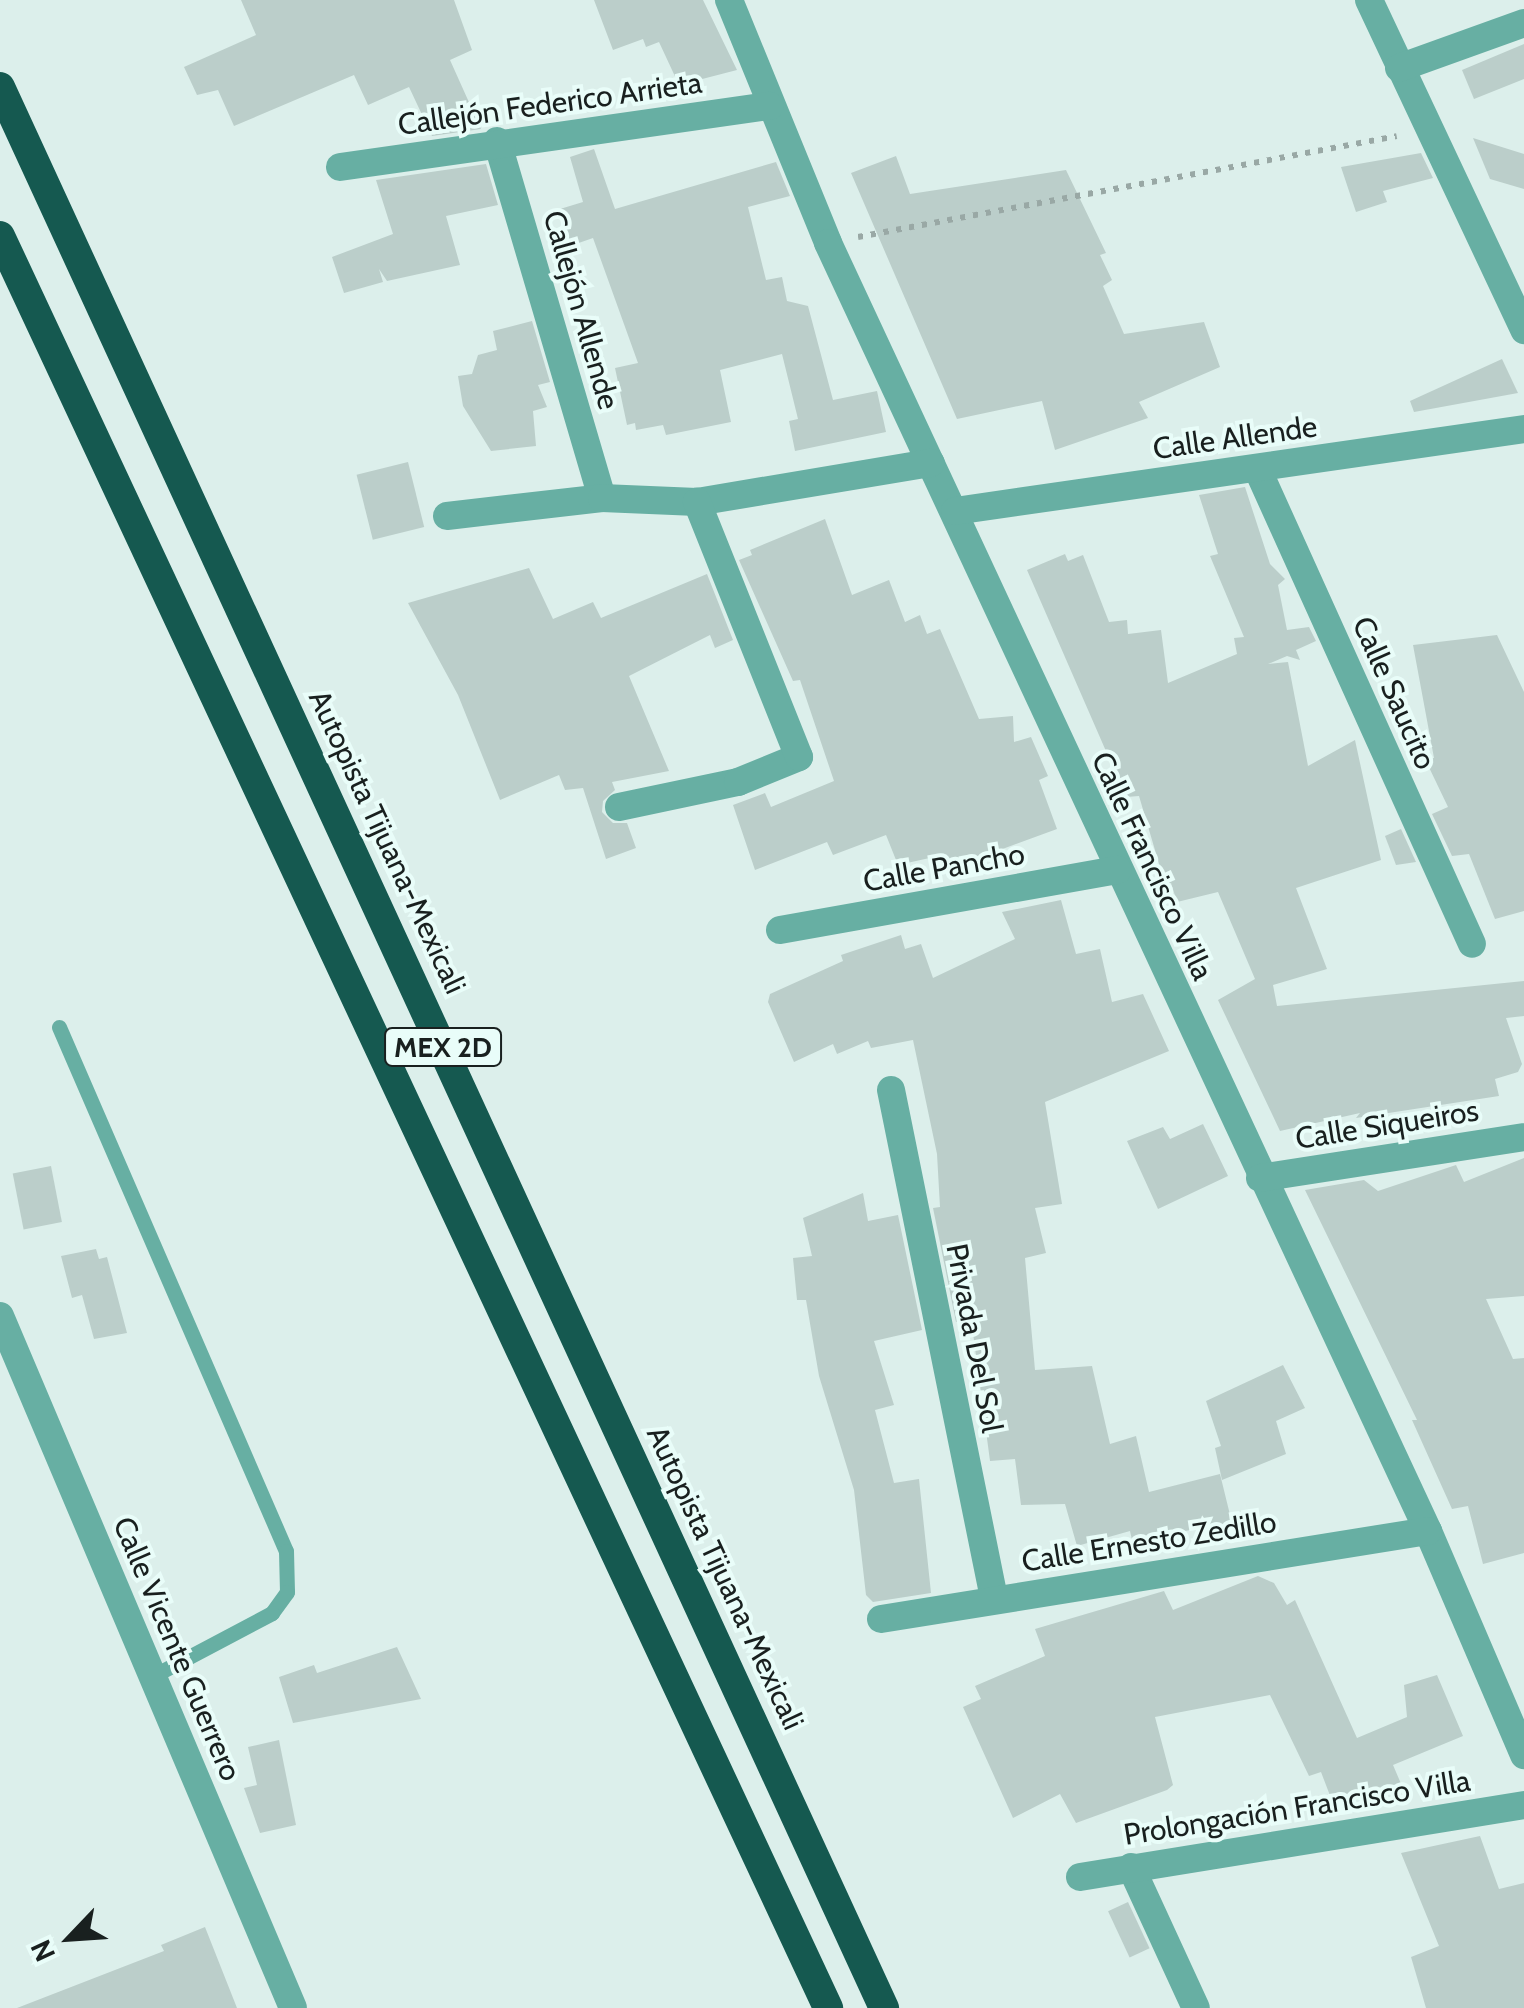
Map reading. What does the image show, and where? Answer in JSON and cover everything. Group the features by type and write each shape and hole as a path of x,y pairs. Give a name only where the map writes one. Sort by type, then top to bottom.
{"highway":[{"name":"Autopista Tijuana-Mexicali","path":"0,87 884,2008"},
{"name":"MEX 2D","path":"0,236 828,2008"}],"street":[{"name":"Calle Francisco Villa","path":"729,0 828,243 1428,1532 1524,1755"},
{"path":"1369,0 1427,131 1524,330"},
{"path":"1399,68 1524,23"},
{"name":"Callejón Federico Arrieta","path":"340,168 497,141 770,106"},
{"name":"Callejón Allende","path":"497,141 602,498"},
{"name":"Calle Allende","path":"955,512 1524,428"},
{"path":"447,516 602,498 697,502 931,463"},
{"name":"Calle Saucito","path":"1257,468 1472,944"},
{"path":"619,806 738,782 799,757 697,502"},
{"name":"Calle Pancho","path":"780,930 1118,870"},
{"name":"Privada Del Sol","path":"891,1090 994,1598"},
{"name":"Calle Siqueiros","path":"1260,1178 1524,1137"},
{"name":"Calle Vicente Guerrero","path":"0,1316 294,2008"},
{"name":"Calle Ernesto Zedillo","path":"881,1619 1428,1532"},
{"name":"Prolongación Francisco Villa","path":"1080,1878 1524,1805"},
{"path":"1131,1867 1196,2008"}],"lane":[{"path":"59,1028 286,1552 287,1592 272,1613 153,1676"}],"path":[{"path":"828,243 1427,131"}],"building":[{"path":"241,0 454,0 472,50 450,60 481,129 432,136 409,87 368,105 354,75 234,126 218,90 197,95 184,67 256,35"},
{"path":"594,0 703,0 737,70 679,85 659,42 646,47 643,39 613,50"},
{"path":"1524,44 1524,79 1474,99 1462,70"},
{"path":"1473,138 1524,154 1524,189 1490,179"},
{"path":"594,149 615,209 776,162 790,196 748,207 766,280 782,277 787,301 808,306 833,400 877,391 886,432 795,451 789,421 798,419 782,354 720,370 731,422 666,435 663,425 636,430 635,423 627,425 615,368 638,363 593,238 570,246 560,209 583,202 570,157"},
{"path":"1421,153 1433,178 1383,191 1387,202 1356,212 1341,167"},
{"path":"896,156 910,194 1066,170 1106,253 1100,255 1112,280 1103,286 1124,334 1204,322 1220,367 1139,402 1148,418 1055,450 1042,401 957,419 851,173"},
{"path":"486,164 498,205 446,216 460,265 387,281 379,269 383,282 344,293 332,257 393,234 376,180"},
{"path":"532,321 550,382 538,385 547,407 533,411 536,446 491,451 463,406 458,376 472,374 478,355 497,350 493,331"},
{"path":"1502,359 1518,393 1414,412 1410,401"},
{"path":"408,462 424,527 373,540 357,475"},
{"path":"1245,487 1270,564 1285,579 1278,585 1287,630 1309,627 1316,641 1296,650 1300,660 1287,656 1268,664 1288,662 1308,766 1355,740 1381,860 1296,888 1327,969 1273,985 1277,1006 1524,981 1524,1016 1506,1018 1522,1064 1518,1072 1495,1079 1499,1096 1356,1118 1360,1113 1280,1131 1218,1000 1255,979 1218,892 1177,902 1171,883 1165,884 1139,796 1126,797 1027,570 1065,554 1068,561 1083,555 1109,622 1127,620 1128,634 1161,630 1168,683 1237,654 1234,638 1244,637 1210,556 1218,554 1199,495"},
{"path":"825,519 852,595 889,580 905,622 920,615 927,634 940,629 979,719 1013,716 1014,742 1031,737 1048,776 1039,780 1057,829 940,872 934,857 898,865 886,835 833,855 827,842 755,870 733,805 765,793 771,807 834,781 800,680 793,681 739,560 752,555 750,550"},
{"path":"529,568 553,619 593,602 601,618 707,574 733,640 715,648 710,635 629,676 669,771 612,782 615,790 603,801 602,812 613,823 627,823 636,848 606,859 583,788 565,790 559,775 500,800 458,695 408,603"},
{"path":"1497,635 1524,692 1524,911 1495,919 1469,854 1452,856 1432,814 1448,807 1425,759 1434,758 1413,645"},
{"path":"1401,829 1416,862 1396,865 1385,836"},
{"path":"1061,900 1076,954 1100,949 1112,1002 1143,994 1169,1051 1045,1102 1062,1204 1035,1208 1046,1253 1025,1258 1035,1370 1092,1366 1110,1444 1136,1436 1149,1492 1220,1474 1232,1523 1132,1540 1130,1531 1077,1546 1065,1504 1021,1505 1015,1459 990,1461 971,1318 956,1322 933,1208 940,1207 937,1154 913,1040 871,1048 868,1041 837,1054 833,1044 794,1062 768,1002 770,994 843,961 841,955 901,935 905,949 921,944 933,978 1015,939 1002,912"},
{"path":"1203,1124 1228,1176 1158,1209 1127,1141 1163,1127 1170,1139"},
{"path":"1524,1158 1524,1296 1486,1299 1513,1359 1524,1358 1524,1553 1483,1564 1468,1506 1452,1509 1412,1420 1417,1420 1305,1190 1364,1180 1378,1191 1456,1165 1464,1182"},
{"path":"51,1166 62,1222 24,1229 13,1173"},
{"path":"863,1193 868,1221 898,1215 922,1330 874,1341 894,1405 875,1410 894,1483 919,1479 931,1593 873,1602 866,1595 854,1490 819,1376 806,1300 797,1300 793,1258 812,1256 803,1218"},
{"path":"96,1249 99,1259 107,1257 127,1333 94,1339 82,1295 72,1298 61,1256"},
{"path":"1283,1365 1305,1408 1276,1421 1286,1454 1222,1480 1215,1448 1221,1446 1206,1401"},
{"path":"1258,1576 1274,1583 1287,1605 1295,1600 1357,1738 1407,1717 1404,1685 1437,1675 1463,1736 1393,1765 1402,1786 1334,1806 1321,1772 1309,1776 1270,1695 1155,1717 1173,1785 1167,1790 1076,1823 1060,1794 1013,1818 963,1707 981,1699 975,1686 1045,1656 1035,1629 1164,1591 1173,1610"},
{"path":"397,1647 421,1699 293,1723 279,1677 314,1665 317,1673"},
{"path":"279,1740 296,1825 260,1833 244,1788 257,1785 248,1747"},
{"path":"1480,1836 1499,1889 1524,1883 1524,2008 1426,2008 1411,1957 1439,1946 1401,1853"},
{"path":"1128,1902 1150,1948 1130,1958 1108,1911"},
{"path":"205,1927 237,2008 17,2008 164,1951 161,1945"}]}
